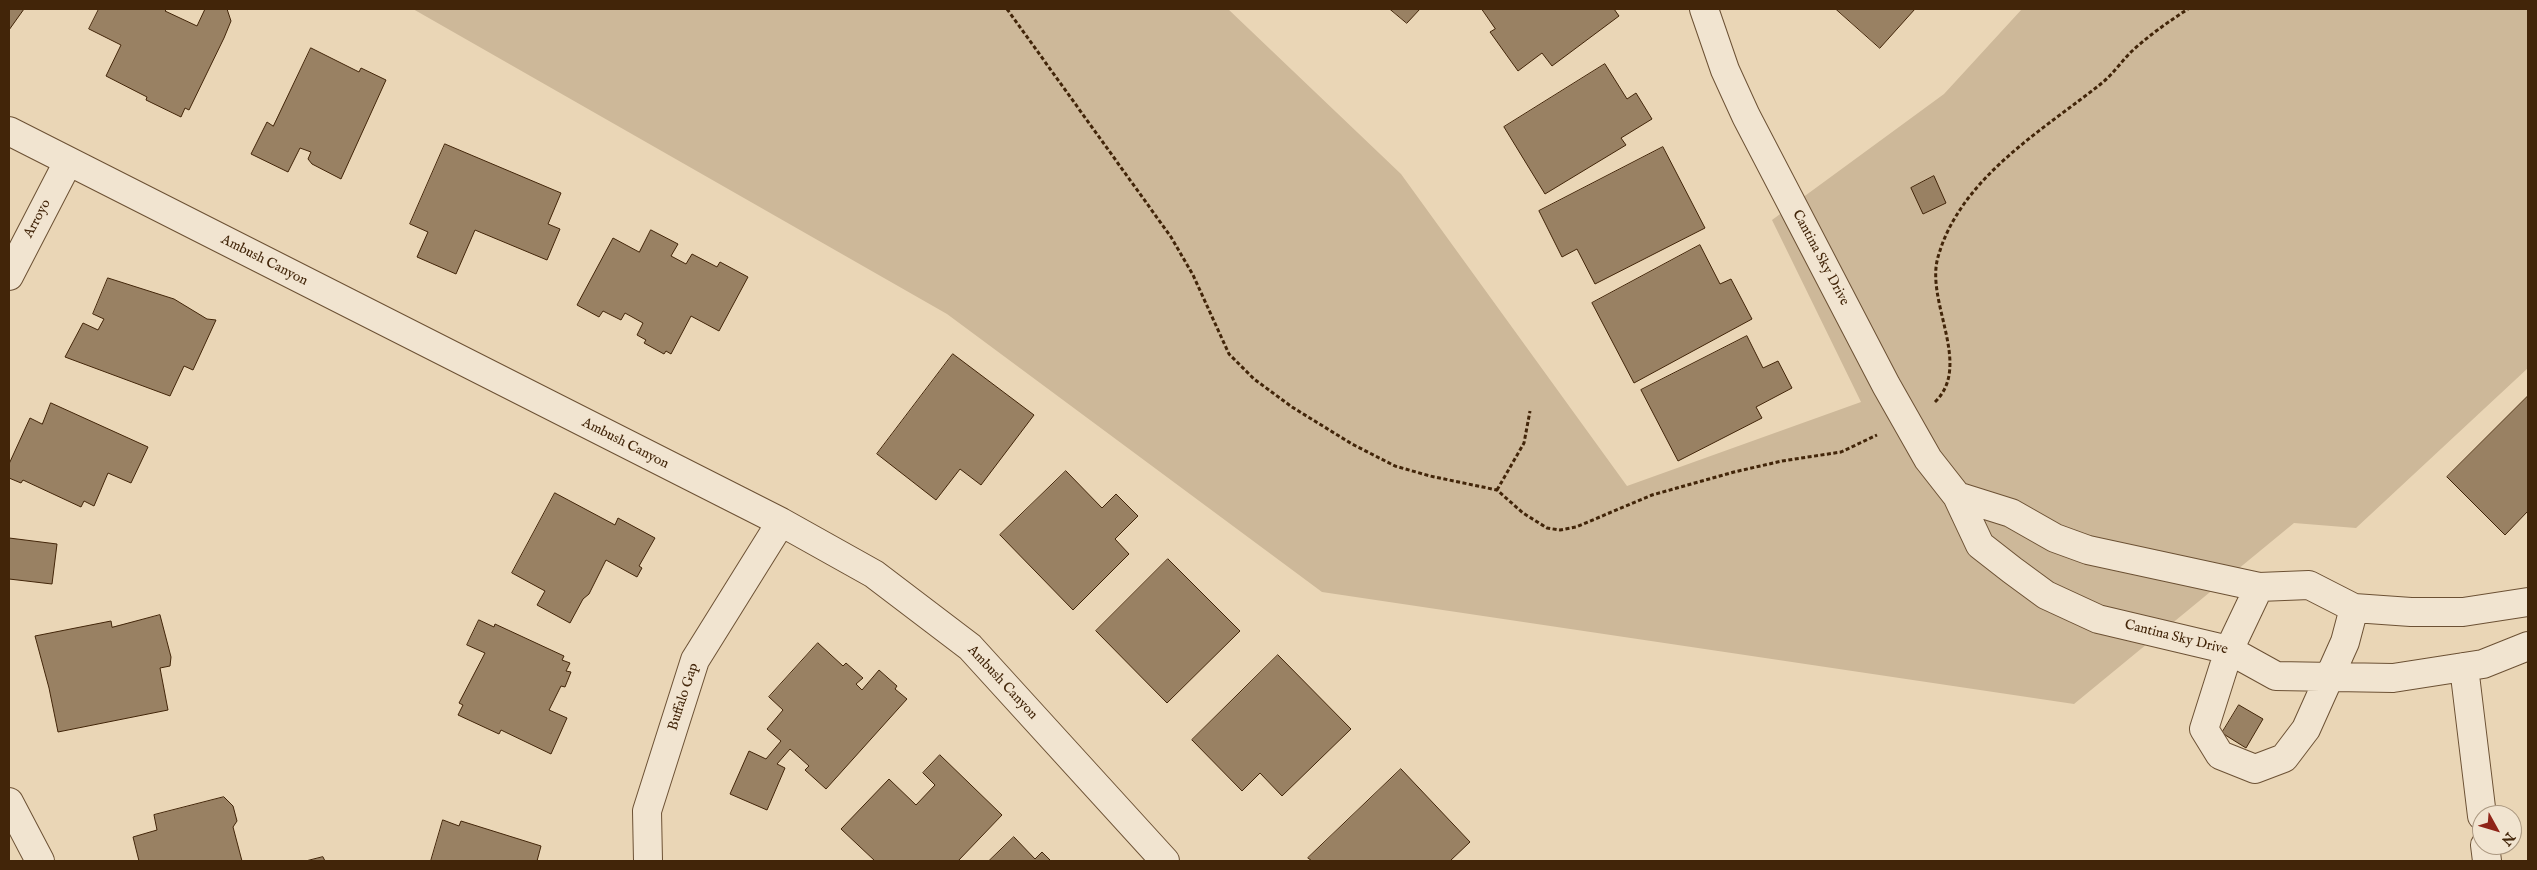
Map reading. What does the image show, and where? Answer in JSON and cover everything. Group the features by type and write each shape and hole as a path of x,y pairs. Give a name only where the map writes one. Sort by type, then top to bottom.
{"street":[{"name":"Cantina Sky Drive","path":"1704,9 1725,70 1746,116 1906,420 1928,459 1957,496 1980,544 2046,595 2098,619 2229,650 2276,676 2393,678 2482,664 2528,646"},
{"name":"Ambush Canyon","path":"9,131 781,522 874,574 970,647 1165,861"},
{"name":"Arroyo","path":"9,276 68,162"},
{"path":"1957,496 2011,513 2055,538 2088,550 2259,587 2309,585 2354,608 2411,612 2463,612 2528,602"},
{"name":"Buffalo Gap","path":"648,861 647,811 696,660 781,522"},
{"path":"2259,587 2229,650 2204,729 2220,755 2255,769 2284,758 2306,729 2345,642 2354,608"},
{"path":"2464,667 2481,805"},
{"path":"9,802 40,861"}],"path":[{"path":"1007,9 1171,237 1193,275 1230,354 1254,379 1292,407 1352,444 1395,466 1430,476 1497,490 1522,513 1547,528 1560,530 1576,527 1652,495 1734,472 1841,452 1930,407 1941,396 1948,383 1950,356 1935,283 1938,257 1949,230 1964,206 1982,183 2008,156 2105,81 2130,53 2188,9"},
{"path":"1497,490 1524,443 1530,411"}],"shaded area":[{"path":"413,9 1228,9 1401,174 1627,486 1861,402 1772,220 1944,94 2022,9 2528,9 2528,368 2356,528 2294,523 2074,704 1322,592 947,314"}],"building":[{"path":"9,9 24,9 9,30"},
{"path":"99,9 167,9 165,11 197,26 205,9 227,9 231,21 224,38 189,110 185,108 181,117 146,100 147,97 106,76 121,45 89,29"},
{"path":"1390,9 1420,9 1407,23"},
{"path":"1482,9 1614,9 1619,16 1552,66 1542,53 1518,71 1490,32 1495,29"},
{"path":"1836,9 1915,9 1880,48"},
{"path":"311,48 359,72 361,68 386,80 341,179 312,164 308,159 311,152 300,148 288,172 251,154 267,122 273,126"},
{"path":"1605,64 1627,99 1636,93 1652,119 1621,138 1626,145 1545,194 1504,127"},
{"path":"445,144 561,193 548,224 560,229 547,260 475,230 456,274 417,257 428,232 410,224"},
{"path":"1663,147 1705,228 1595,284 1577,249 1562,257 1539,211"},
{"path":"1934,176 1946,203 1923,214 1911,188"},
{"path":"651,230 678,244 671,256 686,264 692,254 717,267 720,262 748,277 719,331 691,316 671,354 666,351 664,354 644,343 646,340 637,335 643,323 625,313 621,320 603,311 599,317 577,305 613,238 639,252"},
{"path":"1700,245 1720,284 1731,279 1752,319 1634,383 1592,303"},
{"path":"108,278 174,299 207,319 216,320 193,370 184,366 170,396 65,357 83,323 98,330 104,319 93,314"},
{"path":"1747,336 1763,368 1778,361 1792,388 1756,407 1762,418 1678,461 1641,390"},
{"path":"953,354 1034,415 981,485 960,469 936,500 877,454"},
{"path":"2528,396 2528,511 2505,535 2447,477"},
{"path":"51,403 148,447 131,483 108,473 94,506 84,501 81,507 23,480 21,483 9,478 9,464 30,418 42,424"},
{"path":"1066,471 1102,508 1116,494 1138,516 1115,539 1129,554 1073,610 1000,535"},
{"path":"555,493 615,525 618,518 655,538 639,566 642,568 637,577 606,560 589,594 583,599 570,623 537,605 545,591 512,573"},
{"path":"9,538 57,544 52,584 9,579"},
{"path":"1168,559 1240,631 1167,703 1096,631"},
{"path":"160,615 171,657 170,666 160,668 168,710 58,732 35,636 111,621 112,627"},
{"path":"479,620 494,627 495,624 564,656 562,660 570,663 566,671 571,672 565,687 561,686 549,710 567,718 551,754 501,730 499,734 458,715 463,705 459,703 485,653 467,645"},
{"path":"818,643 843,666 846,663 863,678 856,684 862,690 879,670 897,686 895,689 907,699 826,789 805,770 809,766 790,749 777,764 785,768 767,810 730,794 749,751 766,759 781,741 767,729 783,710 769,697"},
{"path":"1278,655 1351,729 1282,796 1260,773 1242,791 1192,740"},
{"path":"2239,705 2263,719 2246,748 2222,733"},
{"path":"940,755 1002,815 958,861 875,861 841,829 889,779 916,805 935,785 923,773"},
{"path":"1401,769 1470,842 1450,861 1312,861 1308,858"},
{"path":"224,797 233,806 237,821 233,827 242,861 139,861 133,837 157,830 154,815"},
{"path":"443,820 459,826 461,821 541,846 537,861 431,861"},
{"path":"1014,837 1035,859 1042,852 1051,861 989,861"},
{"path":"323,857 325,861 306,861"}]}
